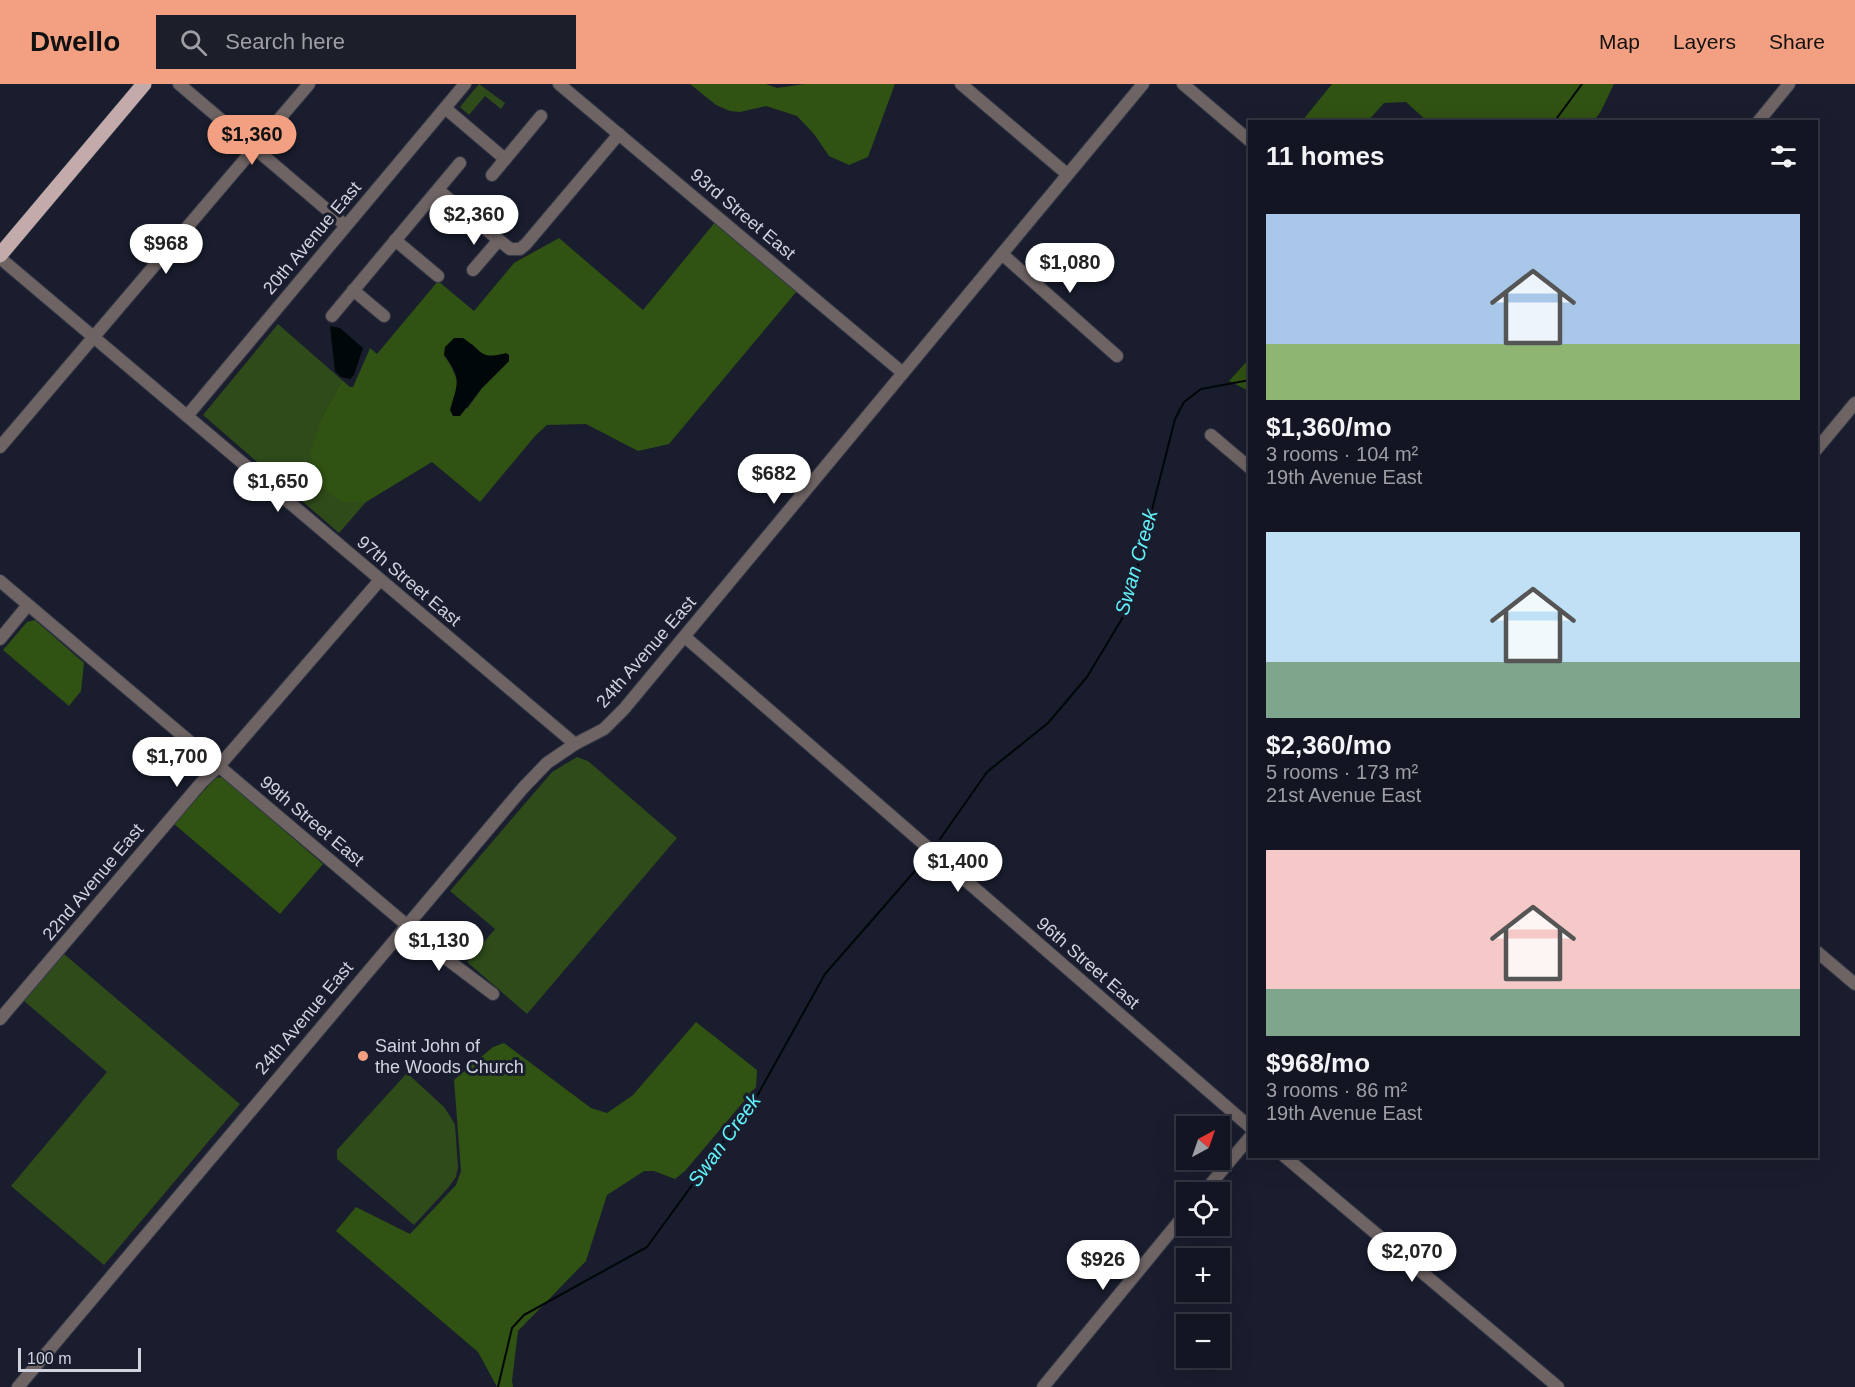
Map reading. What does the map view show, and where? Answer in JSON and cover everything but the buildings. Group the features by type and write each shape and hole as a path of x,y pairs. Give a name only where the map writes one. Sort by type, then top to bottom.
{"main road":[{"path":"0,257 144,84"}],"street":[{"path":"179,84 345,225"},
{"path":"0,447 309,84"},
{"name":"20th Avenue East","path":"187,416 465,84"},
{"name":"93rd Street East","path":"559,84 903,373"},
{"path":"961,84 1067,174"},
{"name":"24th Avenue East","path":"18,1387 407,923 539,771 575,744 604,729 624,709 1143,84"},
{"path":"1183,84 1248,139"},
{"path":"1760,120 1789,84"},
{"path":"445,108 505,159"},
{"path":"492,175 541,116"},
{"path":"438,190 510,249 524,247 619,134"},
{"path":"332,316 460,163"},
{"path":"395,240 438,276"},
{"path":"473,270 498,240"},
{"path":"1002,254 1118,356"},
{"name":"97th Street East","path":"0,257 575,744"},
{"path":"353,290 384,316"},
{"path":"1818,448 1855,403"},
{"path":"1211,435 1248,466"},
{"name":"22nd Avenue East","path":"0,1019 194,792 380,580"},
{"name":"99th Street East","path":"0,581 448,960 493,994"},
{"path":"0,639 28,605"},
{"name":"96th Street East","path":"685,637 1248,1125"},
{"path":"1818,953 1855,984"},
{"path":"1212,1182 1248,1139"},
{"path":"1286,1158 1558,1387"},
{"path":"1043,1387 1176,1225"}],"green space":[{"path":"479,84 505,103 501,109 485,96 469,115 460,107"},
{"path":"690,84 766,84 777,88 804,84 895,84 868,157 849,165 829,156 814,134 797,116 766,106 740,112 730,111 716,105"},
{"path":"1332,84 1614,84 1595,120 1426,120 1406,102 1384,103 1369,120 1303,120"},
{"path":"716,221 797,291 669,444 638,451 586,424 547,425 535,436 480,502 432,462 366,502 341,502 322,487 310,455 321,418 342,380 353,387 370,348 377,354 438,281 474,311 514,263 559,238 643,310","holes":["472,344 487,356 506,354 509,361 482,388 467,409 455,375 444,355"]},
{"path":"278,324 342,380 321,418 341,502 366,502 339,533 203,415"},
{"path":"1248,360 1248,390 1229,381"},
{"path":"35,620 84,663 81,691 69,706 3,650 27,622"},
{"path":"577,757 588,761 677,838 527,1014 467,962 495,929 450,891 552,772"},
{"path":"222,777 323,864 280,914 174,824 215,778"},
{"path":"64,954 240,1104 104,1265 11,1186 107,1072 24,1001"},
{"path":"696,1022 757,1070 756,1087 685,1171 675,1179 654,1171 644,1171 607,1195 586,1261 518,1331 513,1387 497,1387 478,1352 336,1231 356,1207 410,1234 456,1185 461,1171 454,1080 493,1047 504,1043 591,1108 607,1113 633,1095"},
{"path":"407,1073 444,1107 455,1125 458,1167 456,1177 448,1188 414,1225 337,1159 337,1150"}],"shaded area":[{"path":"330,326 340,328 363,348 354,375 350,379 341,377 335,371"},
{"path":"454,338 463,338 486,355 506,353 509,355 509,361 482,388 460,416 453,416 450,410 457,381 454,370 444,355 445,347"}],"waterway":[{"name":"Swan Creek","path":"1555,120 1582,84"},
{"name":"Swan Creek","path":"940,839 987,772 1048,723 1087,677 1126,612 1175,419 1184,402 1201,389 1248,380"},
{"name":"Swan Creek","path":"498,1387 512,1328 524,1315 647,1247 757,1096 825,974 928,856"}],"place":[{"name":"Saint John of the Woods Church","path":"363,1056"}]}
